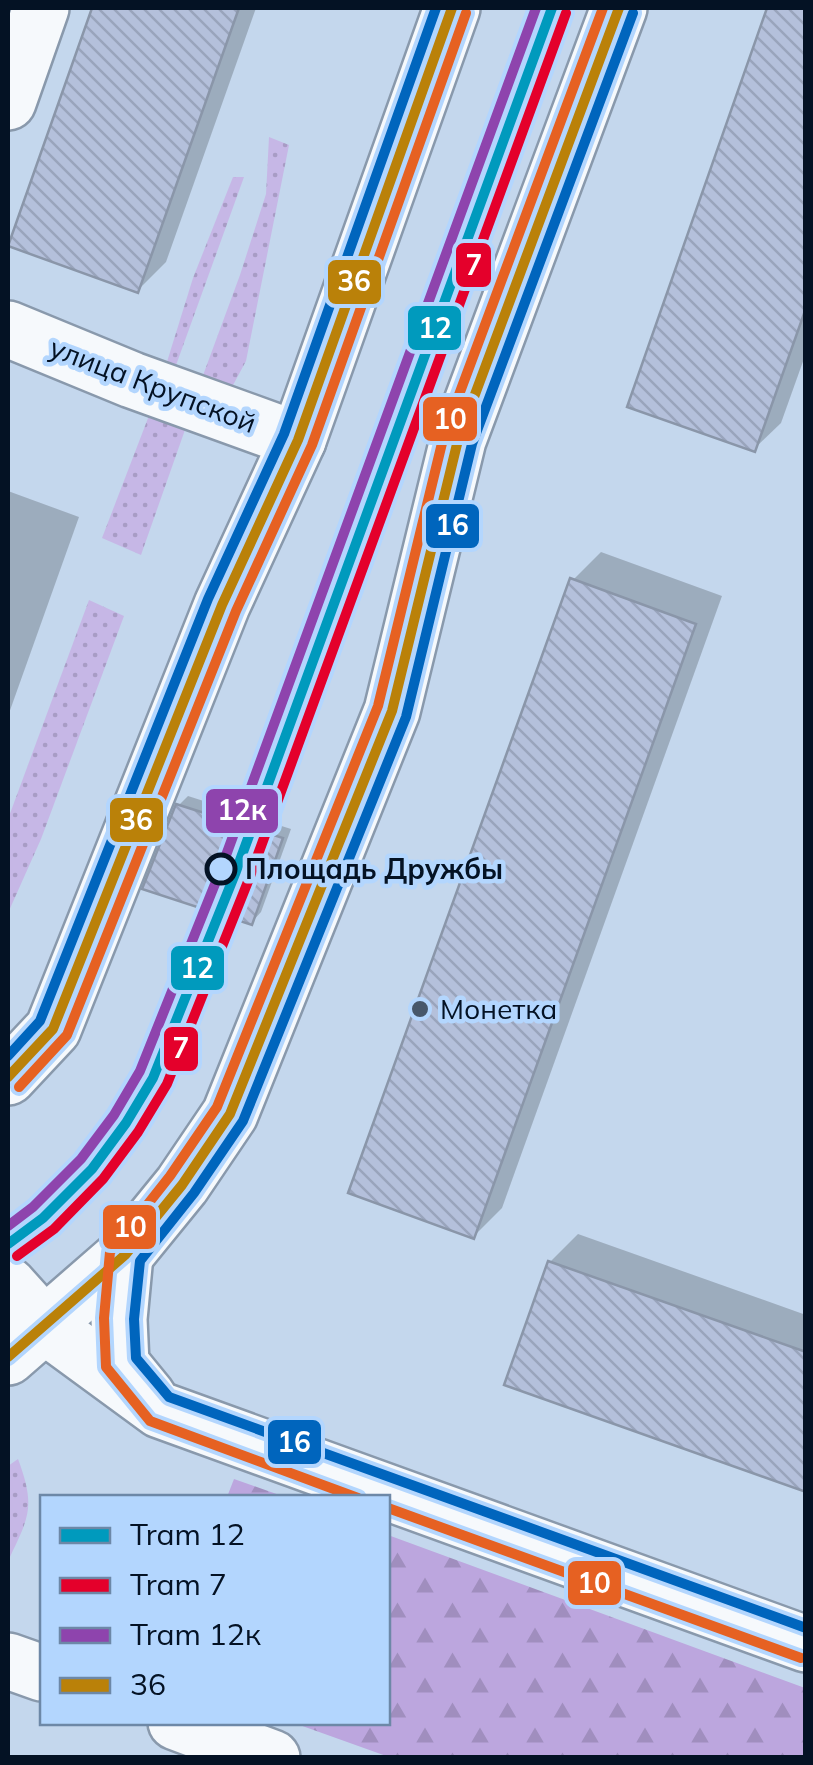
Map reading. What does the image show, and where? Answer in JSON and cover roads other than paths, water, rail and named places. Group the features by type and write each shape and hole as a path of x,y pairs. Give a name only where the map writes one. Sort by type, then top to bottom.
{"main road":[{"path":"8,102 42,8"},
{"path":"8,1077 53,1029 222,604 298,440 452,8"},
{"path":"26,1341 125,1255 182,1185 230,1114 392,711 458,440 618,8"},
{"name":"улица Крупской","path":"8,329 132,380 298,440"},
{"path":"125,1255 118,1320 121,1364 160,1410"},
{"path":"8,1285 26,1341 160,1410 806,1644"},
{"path":"8,1661 40,1673"},
{"path":"184,1725 272,1758"}],"tram line":[{"name":"12к","path":"8,1226 81,1159 140,1071 221,869 536,8"},
{"name":"12","path":"8,1244 43,1218 92,1169 153,1078 235,874 552,8"},
{"name":"7","path":"17,1256 54,1229 103,1179 167,1084 249,879 566,13"}],"place":[{"name":"Площадь Дружбы","path":"221,869"},
{"name":"Монетка","path":"420,1009"}]}
